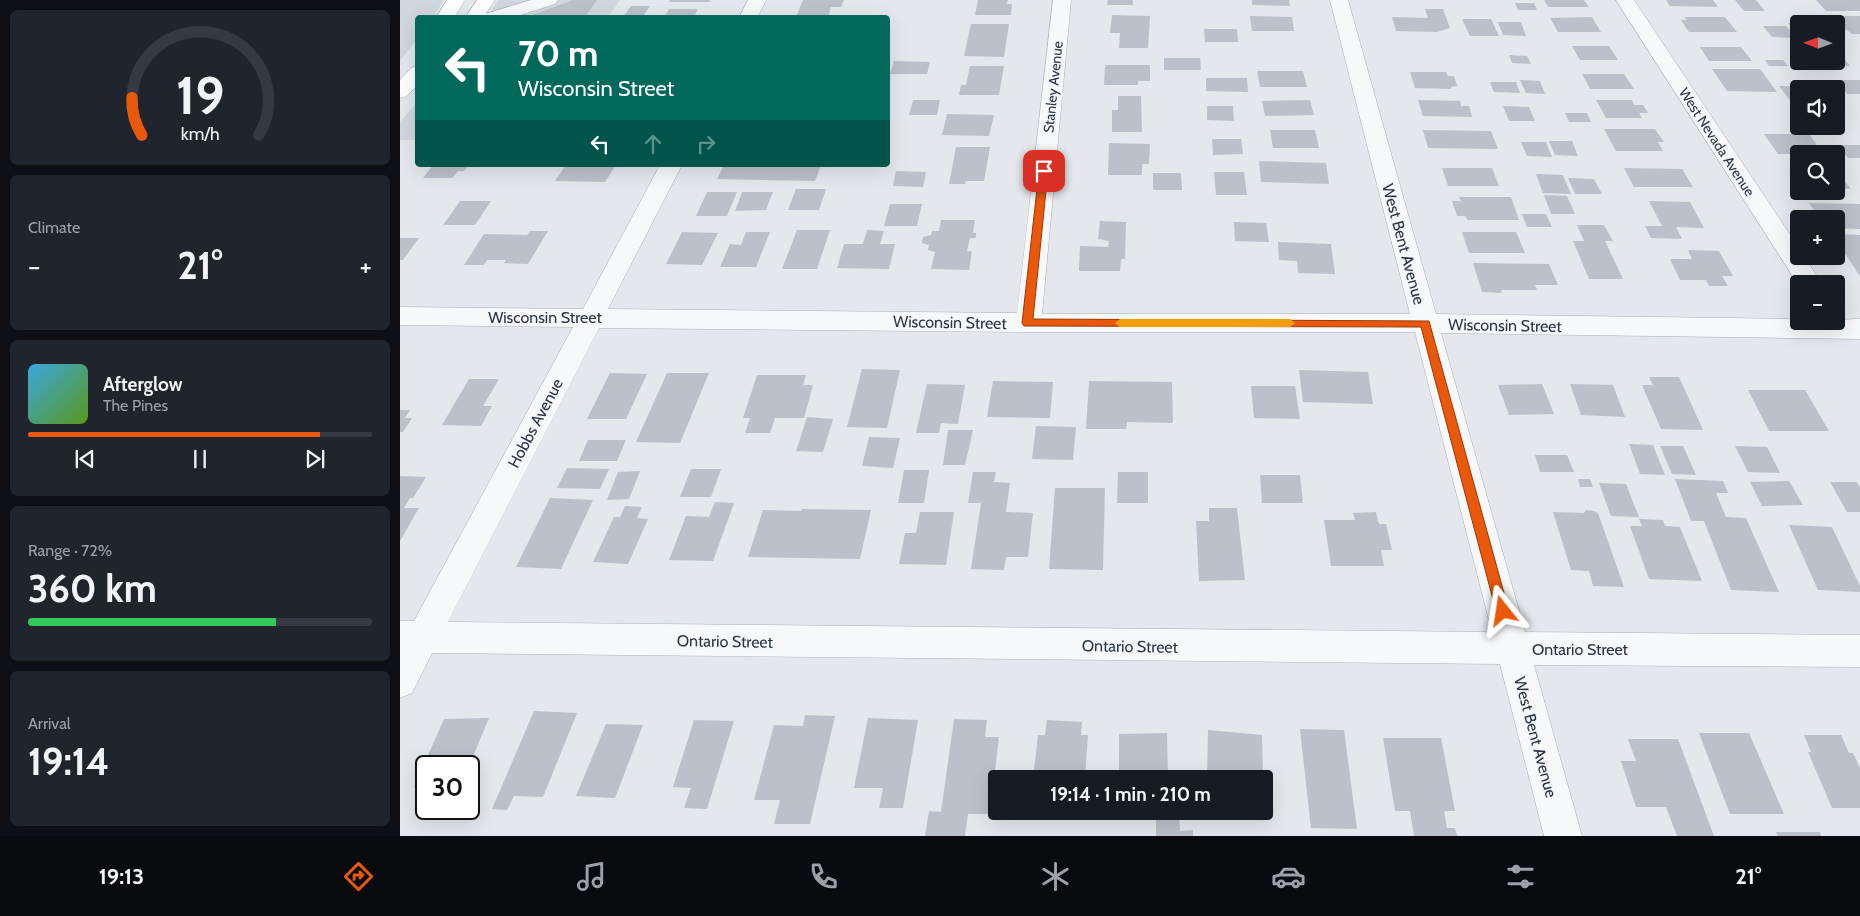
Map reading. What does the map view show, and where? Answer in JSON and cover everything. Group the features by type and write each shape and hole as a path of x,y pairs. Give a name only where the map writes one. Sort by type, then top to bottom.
{"main road":[{"path":"448,15 456,0"},
{"path":"476,15 486,0"}],"street":[{"path":"498,15 523,5 549,0"},
{"path":"750,15 757,0"},
{"name":"Stanley Avenue","path":"1028,323 1062,0"},
{"name":"West Bent Avenue","path":"1339,0 1563,836"},
{"name":"West Nevada Avenue","path":"1624,0 1804,275"},
{"name":"Hobbs Avenue","path":"400,681 411,637 590,317 670,167"},
{"name":"Wisconsin Street","path":"400,316 1028,323 1425,323 1790,326"},
{"name":"Ontario Street","path":"411,637 1860,651"}],"shaded area":[{"path":"400,0 444,0 434,15 415,15 415,42 400,61"},
{"path":"498,0 620,0 609,15 489,15"},
{"path":"415,104 415,140 400,140 400,122"}],"building":[{"path":"573,0 597,0 586,15 533,15"},
{"path":"670,0 710,0 709,2 669,2"},
{"path":"803,0 844,0 841,7 831,7 829,15 797,15"},
{"path":"978,0 1008,0 1007,4 1012,4 1011,15 975,15"},
{"path":"1108,0 1133,0 1133,5 1107,5"},
{"path":"1252,0 1289,0 1290,6 1252,5"},
{"path":"1544,0 1584,0 1589,7 1548,7"},
{"path":"1666,0 1713,0 1718,7 1670,6"},
{"path":"1735,0 1756,0 1765,11 1744,11"},
{"path":"1816,0 1860,0 1860,11 1826,11"},
{"path":"1515,3 1534,3 1537,10 1518,10"},
{"path":"631,6 650,6 644,15 625,15"},
{"path":"669,9 698,9 695,15 666,15"},
{"path":"1425,9 1443,9 1450,28 1437,32 1396,31 1392,17 1428,18"},
{"path":"1112,15 1150,16 1148,48 1119,48 1120,33 1110,33"},
{"path":"1250,16 1292,17 1294,31 1252,31"},
{"path":"1845,16 1860,16 1860,34 1852,34 1845,30"},
{"path":"1592,17 1601,32 1558,32 1550,18"},
{"path":"1684,17 1725,17 1737,32 1689,32 1681,20 1687,20"},
{"path":"1462,19 1491,19 1499,36 1470,36"},
{"path":"1498,22 1521,22 1526,36 1503,35"},
{"path":"971,24 1009,24 1004,57 964,56"},
{"path":"1763,26 1786,26 1790,31 1790,38 1772,37"},
{"path":"1204,29 1237,29 1238,42 1205,42"},
{"path":"1572,46 1609,46 1618,60 1580,60"},
{"path":"1700,47 1741,47 1752,61 1709,61"},
{"path":"1509,55 1527,56 1531,64 1512,63"},
{"path":"1164,58 1200,58 1201,70 1164,70"},
{"path":"1765,60 1783,60 1788,66 1769,66"},
{"path":"894,61 930,62 927,74 890,74"},
{"path":"1105,65 1150,65 1150,81 1138,81 1138,85 1104,85"},
{"path":"970,66 1004,66 999,95 959,95 961,85 966,85"},
{"path":"1712,69 1760,69 1777,92 1727,91"},
{"path":"1257,71 1303,71 1307,87 1260,87"},
{"path":"1410,72 1446,72 1448,76 1454,76 1457,86 1451,87 1451,89 1415,88"},
{"path":"1582,74 1624,74 1634,89 1590,89"},
{"path":"1206,78 1247,78 1248,92 1206,91"},
{"path":"1520,80 1540,81 1545,94 1526,93"},
{"path":"1845,80 1860,80 1860,94 1847,94 1845,91"},
{"path":"1490,82 1516,82 1520,93 1494,92"},
{"path":"1779,86 1790,86 1790,100"},
{"path":"1118,96 1141,96 1142,132 1112,132 1112,110 1118,110"},
{"path":"913,100 940,100 937,115 909,115"},
{"path":"1310,100 1314,115 1265,116 1262,101"},
{"path":"1418,100 1460,101 1461,106 1469,106 1472,117 1423,116"},
{"path":"1596,100 1632,100 1634,105 1643,105 1648,113 1639,113 1642,118 1606,118"},
{"path":"1207,106 1233,106 1234,121 1207,120"},
{"path":"1503,106 1529,107 1535,121 1509,121"},
{"path":"1565,113 1587,113 1591,122 1569,122"},
{"path":"947,114 994,115 989,136 942,135"},
{"path":"1604,129 1655,129 1664,142 1658,142 1663,151 1616,151"},
{"path":"1270,130 1315,130 1319,148 1273,148"},
{"path":"1423,130 1491,131 1498,149 1428,148"},
{"path":"1764,134 1810,135 1817,145 1790,145 1790,154 1778,154"},
{"path":"1212,139 1241,139 1243,154 1213,155"},
{"path":"1549,141 1572,141 1578,156 1555,155"},
{"path":"1521,142 1546,142 1552,157 1527,156"},
{"path":"1109,143 1150,144 1149,164 1142,164 1142,175 1108,175"},
{"path":"1845,145 1860,145 1860,158 1848,158 1845,154"},
{"path":"956,147 990,147 984,181 966,181 965,184 949,184"},
{"path":"1259,161 1326,163 1329,184 1261,182"},
{"path":"431,167 467,167 464,171 458,171 452,178 423,178"},
{"path":"565,167 615,167 605,182 555,181"},
{"path":"723,167 820,167 815,181 717,179"},
{"path":"1442,168 1492,168 1499,186 1448,186"},
{"path":"1624,168 1682,169 1693,187 1634,187"},
{"path":"896,171 926,172 923,187 893,186"},
{"path":"1214,172 1244,172 1247,195 1216,195"},
{"path":"1153,173 1181,173 1182,190 1153,190"},
{"path":"1536,174 1563,175 1571,194 1543,193"},
{"path":"1568,178 1594,179 1602,194 1575,194"},
{"path":"1845,182 1851,189 1845,189"},
{"path":"796,189 826,189 819,210 788,210"},
{"path":"707,192 737,192 727,216 696,216"},
{"path":"742,192 773,192 766,210 735,211"},
{"path":"1544,195 1567,196 1575,214 1551,214"},
{"path":"1459,197 1511,197 1519,220 1467,220 1466,216 1457,216 1452,201 1461,201"},
{"path":"460,201 491,201 475,225 443,225"},
{"path":"1649,201 1690,202 1704,228 1676,227 1682,239 1651,238 1645,226 1662,226"},
{"path":"1809,203 1860,204 1860,229 1845,228 1845,210 1814,210"},
{"path":"890,204 922,204 917,226 884,226"},
{"path":"1522,214 1546,214 1552,227 1527,227"},
{"path":"941,220 975,220 973,233 976,233 976,238 970,238 967,251 972,251 969,270 931,269 935,252 928,250 929,245 922,243 923,237 931,235 932,231 939,231"},
{"path":"1100,221 1126,222 1125,259 1121,259 1120,271 1079,271 1080,246 1108,247 1109,241 1098,239"},
{"path":"1234,222 1266,223 1269,242 1235,241"},
{"path":"1577,225 1604,225 1613,241 1605,241 1623,279 1589,279 1573,241 1584,241"},
{"path":"797,230 830,230 817,269 782,269"},
{"path":"867,230 884,231 880,244 895,244 889,269 837,268 844,244 863,244"},
{"path":"530,231 548,231 528,264 504,263 506,260 487,260 484,265 464,265 484,234 527,235"},
{"path":"682,232 718,233 702,265 666,264"},
{"path":"746,232 770,232 756,267 720,267 730,244 741,245"},
{"path":"1462,232 1516,232 1525,253 1469,253"},
{"path":"1845,234 1860,235 1860,276 1845,254"},
{"path":"400,238 419,238 403,260 400,260"},
{"path":"1278,242 1331,244 1335,274 1298,273 1297,261 1279,260"},
{"path":"1688,250 1719,251 1733,276 1722,276 1728,286 1709,286 1706,280 1680,280 1670,259 1692,259"},
{"path":"1473,263 1549,264 1558,285 1535,285 1537,290 1501,290 1502,293 1482,292"},
{"path":"862,369 900,370 887,428 847,427"},
{"path":"1299,370 1368,372 1373,404 1303,402"},
{"path":"610,373 647,374 626,419 587,419"},
{"path":"667,373 709,373 680,443 636,442"},
{"path":"757,375 806,375 803,385 813,385 804,418 775,418 770,433 745,433 750,418 743,418"},
{"path":"1649,377 1679,377 1703,430 1661,429 1642,385 1653,385"},
{"path":"469,379 499,379 483,406 492,406 481,426 442,425"},
{"path":"993,381 1053,382 1050,418 987,417"},
{"path":"1089,381 1172,382 1173,423 1127,422 1126,429 1086,429"},
{"path":"927,384 965,385 958,424 941,423 939,433 916,433"},
{"path":"1542,384 1554,414 1509,415 1498,385"},
{"path":"1570,384 1613,385 1625,417 1581,415"},
{"path":"1251,386 1295,386 1300,419 1254,418"},
{"path":"1748,390 1805,390 1829,431 1769,431"},
{"path":"400,410 410,410 405,418 412,418 403,432 400,432"},
{"path":"807,417 833,419 823,452 796,451"},
{"path":"1036,426 1076,427 1073,460 1032,459"},
{"path":"948,430 973,430 965,465 943,465"},
{"path":"869,437 900,438 893,468 862,466"},
{"path":"588,440 626,440 617,461 579,461"},
{"path":"1629,444 1653,445 1665,475 1640,474"},
{"path":"1660,446 1683,446 1696,475 1672,474"},
{"path":"1735,446 1767,447 1780,473 1748,472"},
{"path":"1535,455 1567,455 1574,472 1540,472"},
{"path":"567,468 609,469 600,489 557,488"},
{"path":"691,469 721,469 711,497 680,497"},
{"path":"904,470 929,470 924,503 898,503"},
{"path":"640,471 629,499 607,500 618,472"},
{"path":"973,472 996,472 994,482 1010,483 1006,512 1033,513 1028,557 1006,557 1004,570 971,569 981,503 968,503"},
{"path":"1118,472 1148,472 1148,503 1117,503"},
{"path":"1260,475 1300,475 1303,503 1262,503"},
{"path":"400,476 426,477 413,498 410,498 404,508 419,508 400,541"},
{"path":"1578,479 1590,479 1593,487 1580,487"},
{"path":"1675,479 1723,481 1728,493 1716,493 1726,517 1746,518 1779,592 1731,590 1704,521 1691,521"},
{"path":"1789,481 1803,505 1762,506 1750,482"},
{"path":"1830,482 1857,482 1860,488 1860,512 1847,512"},
{"path":"1599,483 1626,484 1639,517 1611,516"},
{"path":"1055,488 1105,488 1103,570 1049,569"},
{"path":"550,498 593,500 561,569 516,567"},
{"path":"715,502 734,503 713,561 669,560 686,516 709,517"},
{"path":"625,506 642,507 637,518 648,519 628,564 593,562 614,517 620,517"},
{"path":"1209,508 1237,508 1245,580 1199,581 1196,521 1209,521"},
{"path":"802,509 871,510 860,559 748,557 763,510 801,511"},
{"path":"1586,510 1598,513 1624,587 1593,586 1589,571 1571,570 1553,512 1584,513"},
{"path":"920,512 954,512 946,565 899,564 905,533 916,533"},
{"path":"1376,512 1379,524 1386,524 1392,550 1381,550 1384,566 1331,566 1324,520 1355,520 1353,513"},
{"path":"1639,519 1663,520 1665,526 1680,527 1702,581 1649,579 1630,526 1642,526"},
{"path":"1789,525 1832,527 1860,586 1860,592 1818,590"},
{"path":"534,711 577,713 543,797 514,796 507,810 492,809"},
{"path":"805,715 835,716 810,824 774,824 780,800 754,800 774,725 803,726"},
{"path":"489,718 474,755 428,755 444,719"},
{"path":"868,718 918,720 903,808 879,808 883,788 854,788"},
{"path":"954,719 987,720 985,737 999,737 995,770 988,770 988,814 968,814 965,836 925,836 929,811 941,812"},
{"path":"694,720 734,721 707,809 684,808 691,788 673,787"},
{"path":"1047,720 1082,722 1081,735 1088,735 1086,770 1034,770 1038,735 1045,735"},
{"path":"606,724 643,725 615,798 576,796"},
{"path":"1300,729 1344,730 1357,829 1311,828"},
{"path":"1208,730 1262,735 1263,770 1207,770"},
{"path":"1167,733 1168,770 1119,770 1119,734"},
{"path":"1699,733 1749,733 1784,814 1730,814"},
{"path":"1804,735 1841,735 1849,753 1853,753 1860,768 1860,808 1832,808 1808,752 1811,752"},
{"path":"1383,738 1441,738 1455,811 1444,811 1447,828 1455,828 1457,836 1414,836 1410,811 1395,811"},
{"path":"1628,739 1678,739 1714,836 1677,836 1666,807 1636,807 1621,761 1636,761"},
{"path":"1156,820 1179,820 1180,831 1193,830 1193,836 1156,836"},
{"path":"1776,832 1820,832 1821,836 1777,836"}],"slow traffic":[{"path":"1120,323 1290,323"}],"route":[{"path":"1044,171 1028,323 1425,323 1503,611"}]}
